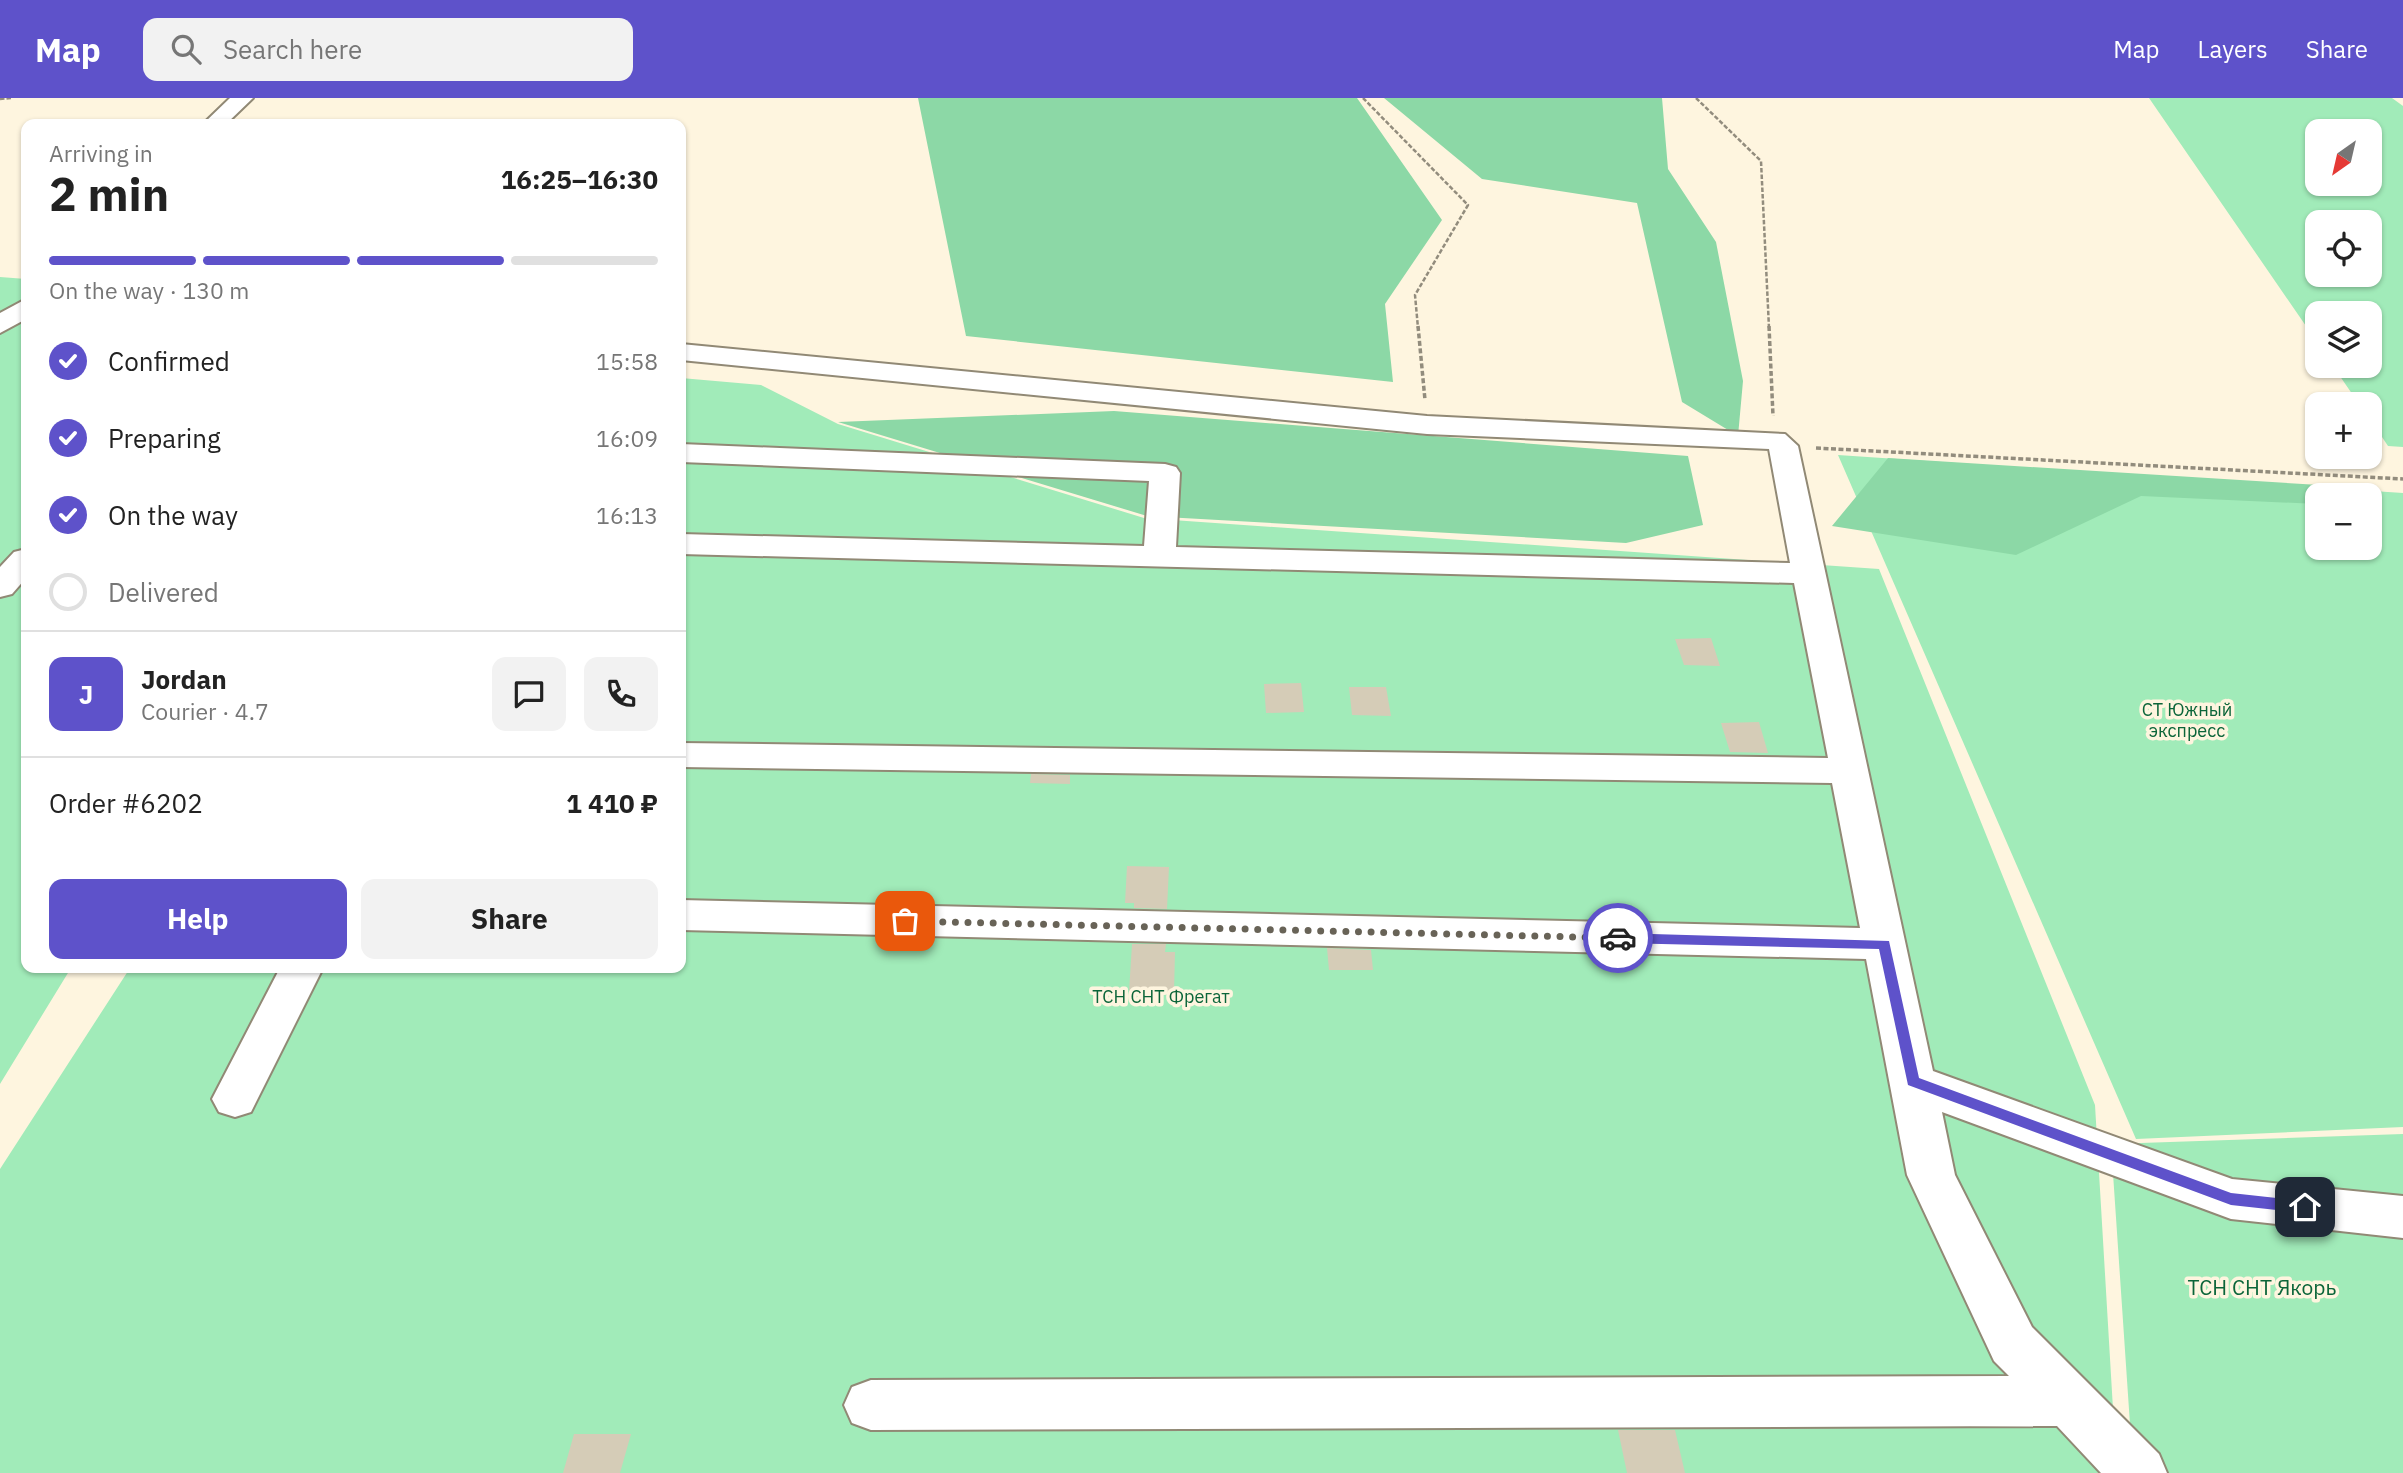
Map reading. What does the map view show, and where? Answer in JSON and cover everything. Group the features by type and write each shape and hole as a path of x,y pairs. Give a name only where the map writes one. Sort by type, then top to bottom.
{"street":[{"path":"219,119 242,98"},
{"path":"686,352 1427,425 1779,443 1809,573 1931,1175 2013,1344 2138,1473"},
{"path":"686,453 1164,473 1159,556"},
{"path":"686,544 1809,573"},
{"path":"0,587 21,564"},
{"path":"686,755 1849,771"},
{"path":"686,915 1884,944"},
{"path":"235,1099 298,973"},
{"path":"1912,1082 2231,1199 2403,1217"},
{"path":"871,1405 2068,1401"}],"path":[{"path":"1,98 12,98"},
{"path":"1363,98 1468,205 1415,295 1427,425"},
{"path":"1696,98 1761,161 1779,443 2403,479"}],"green space":[{"path":"918,98 1357,98 1442,220 1385,304 1393,382 966,336"},
{"path":"1384,98 1662,98 1668,169 1716,242 1743,381 1738,436 1682,402 1637,203 1482,179"},
{"path":"2149,98 2392,98 2403,106 2403,447 2388,446 2382,437 2382,392 2351,392 2341,378 2382,378 2382,301 2305,301 2305,325"},
{"path":"0,277 21,279 21,307 0,326"},
{"path":"21,311 21,973 68,973 0,1084 0,331"},
{"name":"ТСН СНТ Фрегат","path":"686,378 761,385 838,424 1144,518 1879,569 2095,1105 2114,1426 2130,1473 0,1473 0,1169 127,973 686,973"},
{"path":"1114,411 1688,456 1703,525 1626,543 1147,516 838,422"},
{"name":"СТ Южный экспресс","path":"1838,455 2305,486 2305,560 2382,560 2382,492 2403,493 2403,1127 2136,1139"},
{"path":"1888,458 2305,484 2305,503 2141,496 2016,555 1832,526"},
{"name":"ТСН СНТ Якорь","path":"2403,1134 2403,1473 2144,1473 2131,1439 2111,1144"}],"building":[{"path":"1711,638 1720,666 1684,665 1675,639"},
{"path":"1301,683 1304,712 1266,713 1264,684"},
{"path":"1349,687 1386,687 1391,716 1352,715"},
{"path":"1759,722 1768,753 1730,752 1721,723"},
{"path":"1031,774 1070,775 1070,784 1030,783"},
{"path":"1127,866 1169,867 1167,909 1134,908 1134,903 1125,903"},
{"path":"1132,944 1166,944 1165,952 1175,952 1174,993 1129,992"},
{"path":"1327,948 1371,950 1373,970 1329,970"},
{"path":"1618,1430 1675,1430 1685,1473 1627,1473"},
{"path":"574,1434 631,1434 620,1473 563,1473"}],"way so far":[{"path":"905,921 1618,938"}],"route":[{"path":"1618,938 1884,944 1912,1082 2231,1199 2305,1207"}]}
